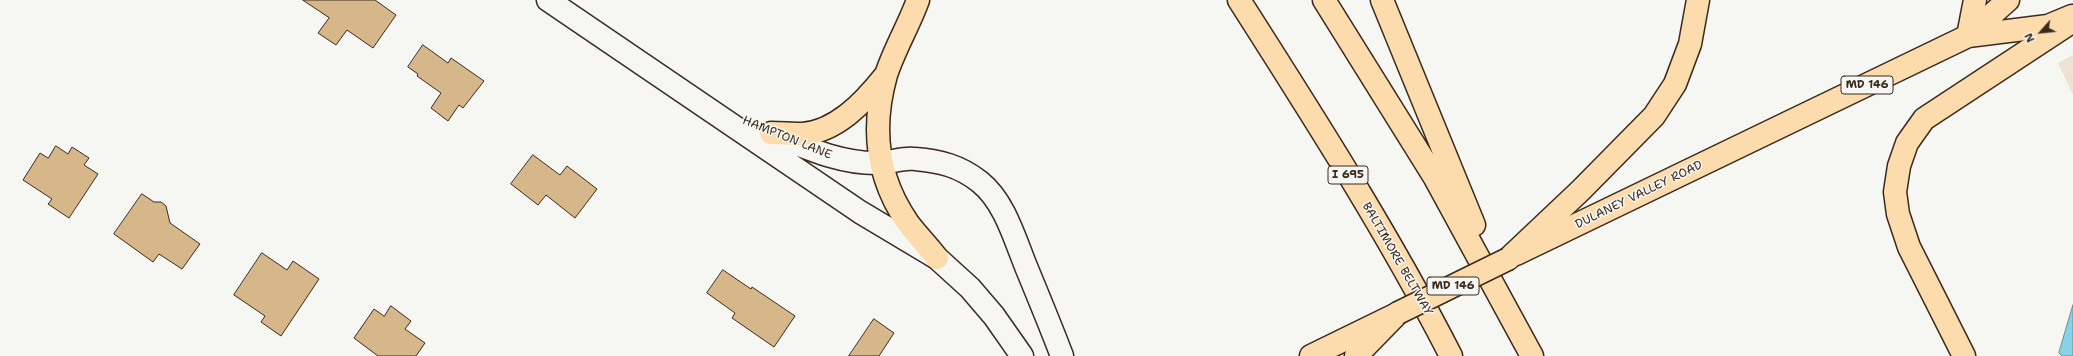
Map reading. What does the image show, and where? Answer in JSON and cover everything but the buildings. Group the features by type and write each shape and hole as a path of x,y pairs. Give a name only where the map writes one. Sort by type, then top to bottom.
{"main road":[{"path":"918,0 886,75 877,122 880,164 890,193 908,223 937,258"},
{"name":"BALTIMORE BELTWAY","path":"1239,0 1301,96 1372,214 1451,355"},
{"path":"1324,0 1435,178 1513,318 1532,356"},
{"path":"1382,0 1513,318"},
{"path":"1508,259 1581,190 1654,116 1675,84 1690,44 1698,0"},
{"path":"1968,36 1975,0"},
{"name":"DULANEY VALLEY ROAD","path":"1316,354 1595,216 1968,36 2008,0"},
{"name":"DULANEY VALLEY ROAD","path":"1968,36 2048,26 2073,15"},
{"path":"1964,356 1909,247 1898,214 1895,192 1899,166 1907,143 1924,118 2073,20"},
{"path":"771,133 803,134 822,129 863,103 886,75"},
{"path":"1356,356 1398,314"}],"street":[{"name":"HAMPTON LANE","path":"548,0 860,212 937,258 970,288 994,316 1022,356"},
{"name":"HAMPTON LANE","path":"688,94 771,133 817,152 849,161 880,164 913,158 939,161 963,170 981,182 996,200 1008,223 1062,356"}],"shaded area":[{"path":"2073,55 2073,95 2058,63"}],"water":[{"path":"2073,305 2073,356 2062,356 2059,353"}]}
